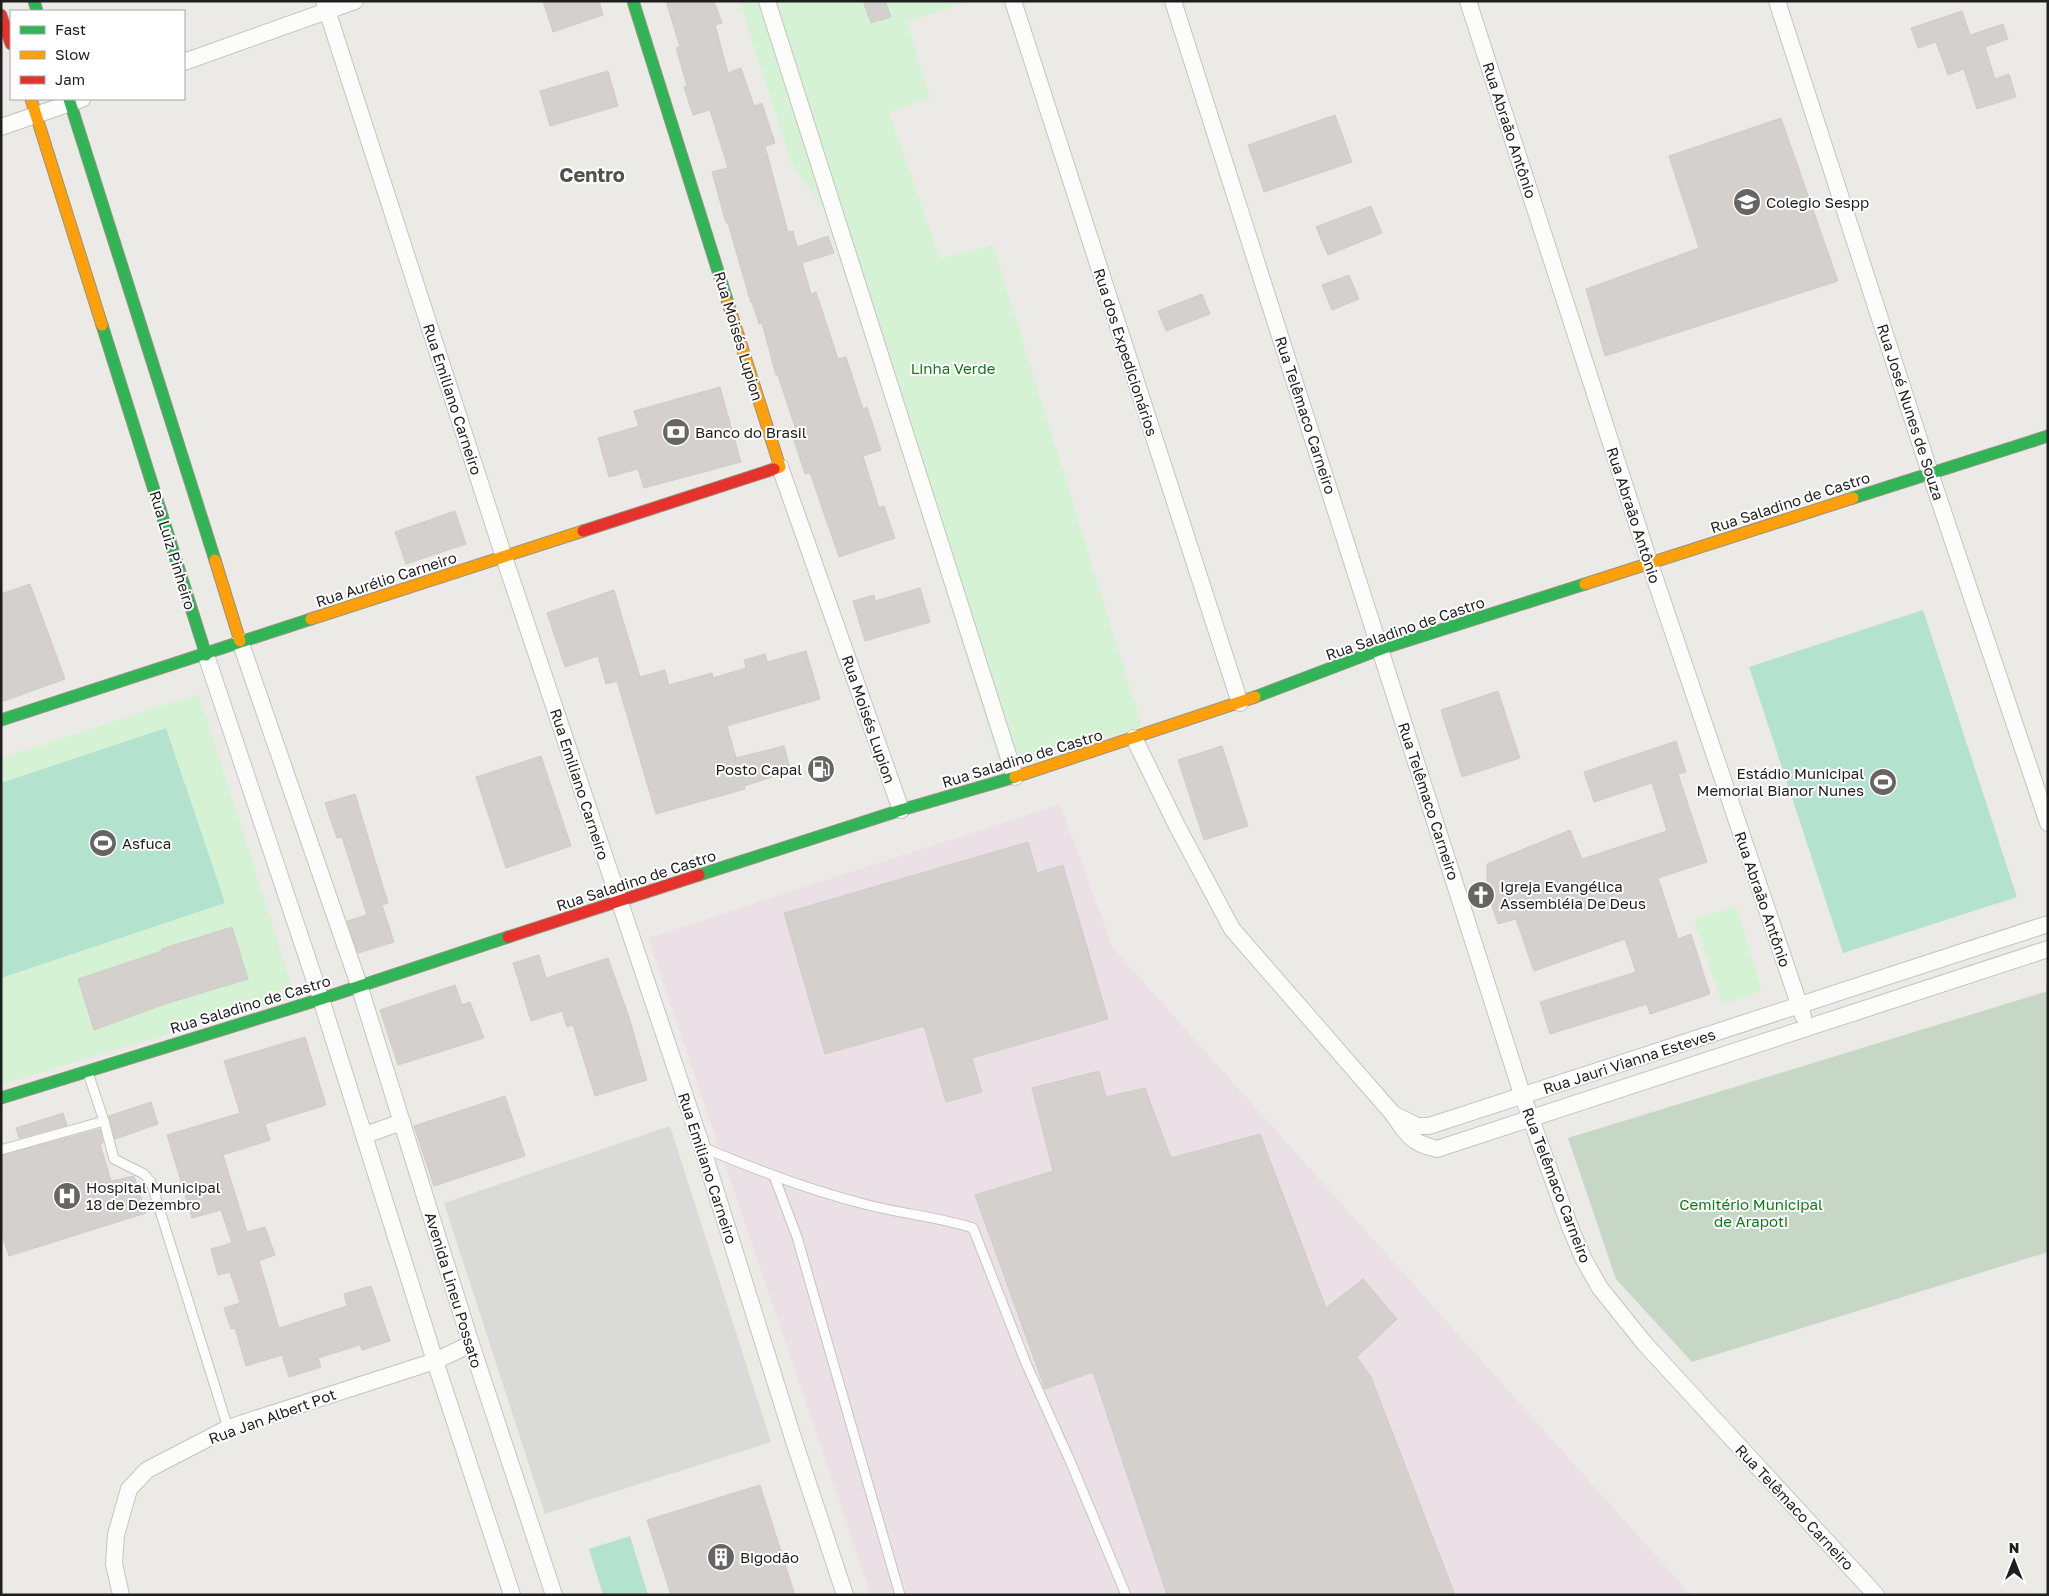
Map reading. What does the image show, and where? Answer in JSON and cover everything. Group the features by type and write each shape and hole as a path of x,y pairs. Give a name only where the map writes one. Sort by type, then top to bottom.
{"street":[{"path":"185,62 326,6 356,1"},
{"name":"Rua Moisés Lupion","path":"634,1 780,467 902,810"},
{"path":"767,1 1015,777"},
{"name":"Rua dos Expedicionários","path":"1013,1 1240,702"},
{"name":"Rua Telêmaco Carneiro","path":"1173,1 1522,1094 1570,1227 1600,1288 1645,1344 1876,1595"},
{"name":"Rua Abraão Antônio","path":"1468,1 1650,564 1806,1028"},
{"name":"Rua José Nunes de Souza","path":"1777,1 1930,473 2048,822"},
{"name":"Rua Emiliano Carneiro","path":"326,6 504,556 702,1148 793,1438 845,1595"},
{"path":"1,15 10,41"},
{"name":"Rua Luiz Pinheiro","path":"30,100 206,655 322,1000"},
{"path":"1,127 36,116 73,100 240,641 359,985"},
{"name":"Rua Saladino de Castro","path":"1,1098 322,1000 359,985 902,810 1015,777 1240,702 1381,649 2048,436"},
{"name":"Rua Aurélio Carneiro","path":"1,720 206,655 240,641 780,467"},
{"path":"1134,738 1177,826 1232,929 1393,1114"},
{"name":"Rua Jauri Vianna Esteves","path":"1393,1114 1417,1126 1429,1126 1522,1094 1800,1007 2048,924"},
{"name":"Rua Jauri Vianna Esteves","path":"1393,1114 1406,1133 1419,1145 1437,1149 2048,949"},
{"name":"Avenida Lineu Possato","path":"359,985 471,1344 554,1595"},
{"path":"322,1000 435,1361 512,1595"},
{"path":"365,1135 402,1122"},
{"name":"Rua Jan Albert Pot","path":"121,1595 114,1564 116,1535 129,1488 147,1470 228,1428 435,1361 471,1344"}],"lane":[{"path":"88,1070 114,1160 144,1174 151,1182 228,1428"},
{"path":"1,1150 104,1121"},
{"path":"702,1148 774,1176 869,1205 945,1219 973,1228 1025,1361 1126,1595"},
{"path":"774,1176 797,1237 900,1595"}],"shaded area":[{"path":"1060,804 1113,948 1691,1595 871,1595 648,938"},
{"path":"670,1126 771,1442 545,1514 444,1203"}],"green space":[{"name":"Linha Verde","path":"739,1 972,1 907,22 930,98 889,112 940,259 993,245 1142,726 1001,769 829,216 792,165"},
{"name":"Estádio Municipal Memorial Bianor Nunes","path":"1923,610 2017,897 1843,953 1749,667"},
{"path":"199,694 295,995 1,1085 1,758"},
{"name":"Asfuca","path":"166,728 225,903 1,978 1,783"},
{"path":"1736,906 1762,991 1722,1005 1694,920"},
{"name":"Cemitério Municipal de Arapoti","path":"2048,991 2048,1252 1692,1362 1616,1279 1568,1138"},
{"path":"630,1536 648,1595 603,1595 589,1549"}],"building":[{"path":"543,1 599,1 603,15 553,32"},
{"path":"666,1 714,1 722,23 715,25 728,73 741,68 754,106 762,103 775,143 765,146 788,232 793,231 797,247 828,236 834,253 802,263 811,294 816,292 838,359 846,357 863,409 867,407 881,450 863,456 879,508 884,506 895,538 839,557 810,473 805,474 791,431 796,430 778,375 776,375 762,323 759,324 751,303 728,223 726,223 712,172 728,168 710,110 693,115 684,87 687,86 676,48 680,47"},
{"path":"863,1 885,1 891,17 871,23"},
{"path":"1962,11 1970,35 2003,24 2008,39 1985,47 1995,79 2009,74 2016,97 1977,109 1964,69 1948,75 1936,42 1918,48 1911,28"},
{"path":"608,71 618,106 550,126 540,91"},
{"path":"1335,115 1352,162 1264,192 1248,145"},
{"name":"Colegio Sespp","path":"1781,118 1838,281 1605,356 1586,289 1699,248 1669,156"},
{"path":"1371,206 1382,233 1328,255 1316,227"},
{"path":"1349,275 1359,299 1332,310 1322,285"},
{"path":"1202,294 1210,314 1166,331 1158,311"},
{"name":"Banco do Brasil","path":"720,387 741,462 644,488 638,469 609,477 598,438 639,426 634,411"},
{"path":"455,511 466,544 406,564 395,532"},
{"path":"30,584 65,679 1,702 1,594"},
{"path":"920,588 930,622 865,641 853,601 874,595 875,601"},
{"path":"614,590 640,677 665,670 669,685 712,673 713,678 746,668 744,660 765,654 767,662 806,651 820,699 727,726 736,758 784,746 791,771 744,786 745,789 656,814 617,681 606,684 598,656 565,667 547,613"},
{"path":"1498,691 1520,758 1462,777 1441,710"},
{"path":"1676,741 1686,772 1678,774 1707,862 1658,878 1678,939 1691,934 1710,994 1650,1014 1647,1004 1550,1034 1540,1002 1636,972 1625,939 1534,971 1516,919 1498,924 1487,890 1487,864 1570,830 1582,859 1667,831 1652,783 1594,802 1584,772"},
{"path":"1222,746 1248,826 1204,840 1178,760"},
{"path":"541,756 571,846 506,868 476,777"},
{"path":"355,794 388,903 382,905 394,942 358,953 347,921 367,915 342,837 337,838 325,803"},
{"path":"1028,842 1037,873 1063,865 1108,1019 972,1058 982,1092 946,1102 924,1026 825,1054 784,913"},
{"path":"232,927 248,979 165,1004 94,1030 78,979 162,951 161,949"},
{"path":"539,955 546,978 608,958 629,1017 647,1080 595,1096 573,1025 567,1027 562,1011 531,1021 513,963"},
{"path":"455,985 462,1005 470,1002 484,1038 398,1065 380,1010"},
{"path":"305,1037 326,1105 265,1124 270,1140 223,1155 247,1232 265,1227 275,1255 259,1261 279,1328 347,1306 344,1294 371,1286 390,1341 362,1350 360,1345 318,1358 321,1367 289,1377 282,1355 246,1366 235,1328 231,1329 224,1308 240,1303 230,1272 218,1275 211,1249 232,1243 221,1210 192,1218 167,1135 240,1113 224,1061"},
{"path":"1099,1071 1106,1097 1145,1088 1171,1158 1260,1134 1326,1308 1363,1279 1397,1319 1357,1357 1371,1377 1455,1595 1167,1595 1093,1372 1045,1389 975,1195 1053,1171 1032,1088"},
{"path":"505,1096 525,1156 434,1186 414,1126"},
{"path":"151,1102 158,1124 115,1139 109,1116"},
{"path":"63,1113 67,1125 19,1138 16,1128"},
{"name":"Hospital Municipal 18 de Dezembro","path":"100,1129 103,1143 100,1144 111,1181 134,1176 146,1213 9,1256 1,1232 1,1156"},
{"name":"Bigodão","path":"760,1485 795,1595 671,1595 647,1520"}],"traffic: fast":[{"path":"34,1 37,10"},
{"path":"633,1 728,303"},
{"path":"69,100 215,560"},
{"path":"102,325 206,655"},
{"path":"1853,498 2048,436"},
{"path":"1255,697 1381,649 1585,584"},
{"path":"1,720 311,619"},
{"path":"699,875 901,810 1015,777"},
{"path":"1,1098 321,999 508,937"}],"traffic: slow":[{"path":"31,100 102,325"},
{"path":"728,303 780,467 774,469"},
{"path":"1585,584 1853,498"},
{"path":"311,619 583,531"},
{"path":"215,560 240,641"},
{"path":"1015,777 1255,697"}],"traffic: jam":[{"path":"1,15 10,41"},
{"path":"583,531 774,469"},
{"path":"508,937 699,875"}],"place":[{"name":"Colegio Sespp","path":"1747,202"},
{"name":"Banco do Brasil","path":"676,432"},
{"name":"Posto Capal","path":"821,769"},
{"name":"Estádio Municipal Memorial Bianor Nunes","path":"1883,782"},
{"name":"Asfuca","path":"103,843"},
{"name":"Igreja Evangélica Assembléia De Deus","path":"1481,895"},
{"name":"Hospital Municipal 18 de Dezembro","path":"67,1196"},
{"name":"Bigodão","path":"721,1557"}],"district":[{"name":"Centro","path":"592,174"}]}
